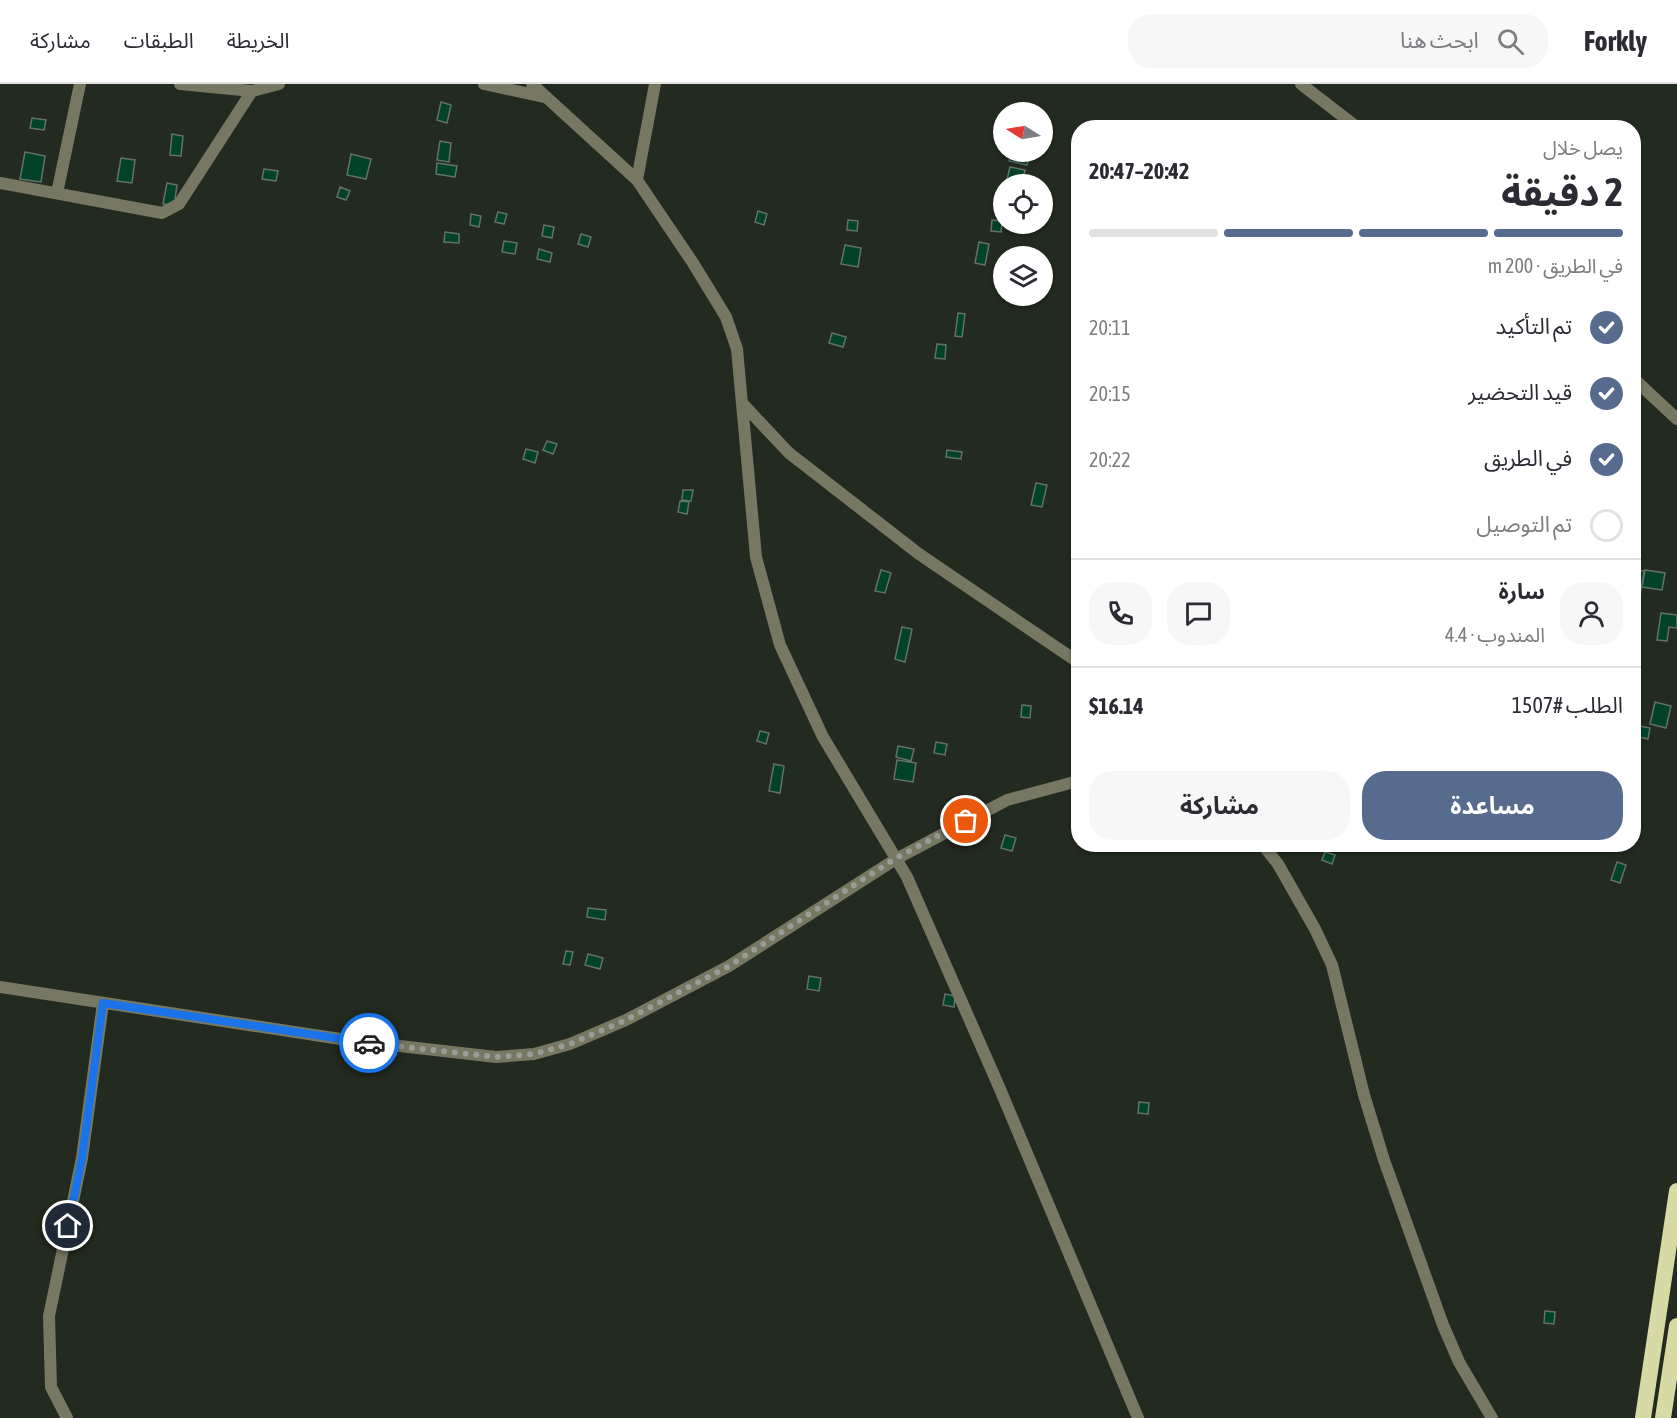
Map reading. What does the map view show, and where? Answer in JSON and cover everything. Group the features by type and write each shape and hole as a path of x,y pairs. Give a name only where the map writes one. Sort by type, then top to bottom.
{"highway":[{"path":"1642,1418 1677,1191"},
{"path":"1663,1418 1677,1326"}],"street":[{"path":"57,193 80,84"},
{"path":"180,84 252,91 279,84"},
{"path":"484,84 546,97"},
{"path":"532,84 637,180 726,317 737,349 756,557 780,645 824,737 907,877 1000,1089 1138,1418"},
{"path":"637,180 655,84"},
{"path":"1301,84 1348,120"},
{"path":"0,183 162,213 179,204 186,195 252,91"},
{"path":"1641,386 1677,419"},
{"path":"742,403 789,453 919,554 1071,657"},
{"path":"0,987 347,1040 496,1057 534,1054 570,1044 626,1020 729,966 896,858 1007,800 1071,783"},
{"path":"1268,852 1278,864 1315,929 1332,965 1364,1095 1388,1172 1451,1344 1492,1418"},
{"path":"67,1418 51,1387 49,1316 82,1158 103,1003"}],"building":[{"path":"441,102 451,105 447,123 437,120"},
{"path":"32,118 46,120 44,130 30,128"},
{"path":"172,134 183,136 181,156 170,155"},
{"path":"440,141 451,143 449,162 437,160"},
{"path":"25,152 45,156 41,182 20,179"},
{"path":"351,154 371,159 366,179 347,175"},
{"path":"121,158 135,160 132,183 117,181"},
{"path":"437,163 457,166 455,177 436,174"},
{"path":"1010,167 1025,170 1024,174 1008,174"},
{"path":"264,169 278,171 276,181 262,179"},
{"path":"167,183 177,185 174,206 163,204"},
{"path":"340,187 350,191 346,200 337,197"},
{"path":"758,211 767,214 764,225 755,222"},
{"path":"498,212 507,214 504,224 495,222"},
{"path":"471,214 481,216 479,227 470,225"},
{"path":"848,220 858,221 857,231 847,230"},
{"path":"544,225 554,227 552,238 542,236"},
{"path":"445,232 459,234 459,243 444,242"},
{"path":"581,234 591,237 588,247 578,244"},
{"path":"504,241 517,243 515,254 502,252"},
{"path":"979,242 989,244 985,265 975,263"},
{"path":"845,245 861,248 858,267 841,264"},
{"path":"539,249 552,253 550,262 537,259"},
{"path":"958,313 965,314 962,337 955,336"},
{"path":"832,333 846,337 843,347 829,343"},
{"path":"937,344 946,345 945,359 935,358"},
{"path":"547,441 557,444 553,454 543,450"},
{"path":"526,449 538,452 535,463 523,459"},
{"path":"947,450 962,452 961,459 946,457"},
{"path":"1036,483 1047,485 1042,507 1031,505"},
{"path":"683,490 693,490 691,501 682,500"},
{"path":"680,501 689,502 687,514 678,512"},
{"path":"881,570 891,573 885,593 875,591"},
{"path":"1645,570 1665,573 1662,590 1642,587"},
{"path":"1641,571 1644,571 1641,590"},
{"path":"1661,613 1677,615 1677,628 1669,627 1667,641 1657,640"},
{"path":"902,627 912,629 905,662 895,659"},
{"path":"1655,702 1671,706 1666,728 1650,724"},
{"path":"1022,705 1031,706 1030,718 1021,717"},
{"path":"1641,726 1650,728 1648,739 1641,738"},
{"path":"760,731 769,733 766,744 757,741"},
{"path":"936,742 947,744 945,755 934,753"},
{"path":"898,746 914,749 911,761 896,757"},
{"path":"897,760 916,763 913,782 894,779"},
{"path":"774,764 784,766 780,793 769,791"},
{"path":"1005,835 1016,838 1012,851 1001,848"},
{"path":"1325,852 1335,855 1332,864 1322,860"},
{"path":"1617,862 1626,865 1620,883 1611,880"},
{"path":"588,908 606,910 605,920 587,917"},
{"path":"566,951 573,952 570,965 563,964"},
{"path":"588,954 603,958 600,969 585,965"},
{"path":"809,976 821,978 819,991 807,989"},
{"path":"945,994 955,996 954,1007 943,1005"},
{"path":"1139,1102 1149,1103 1148,1114 1138,1113"},
{"path":"1545,1311 1555,1312 1554,1324 1544,1323"}],"way so far":[{"path":"369,1043 496,1057 534,1054 570,1044 626,1020 729,966 896,858 966,821"}],"route":[{"path":"68,1226 82,1158 103,1003 369,1043"}]}
